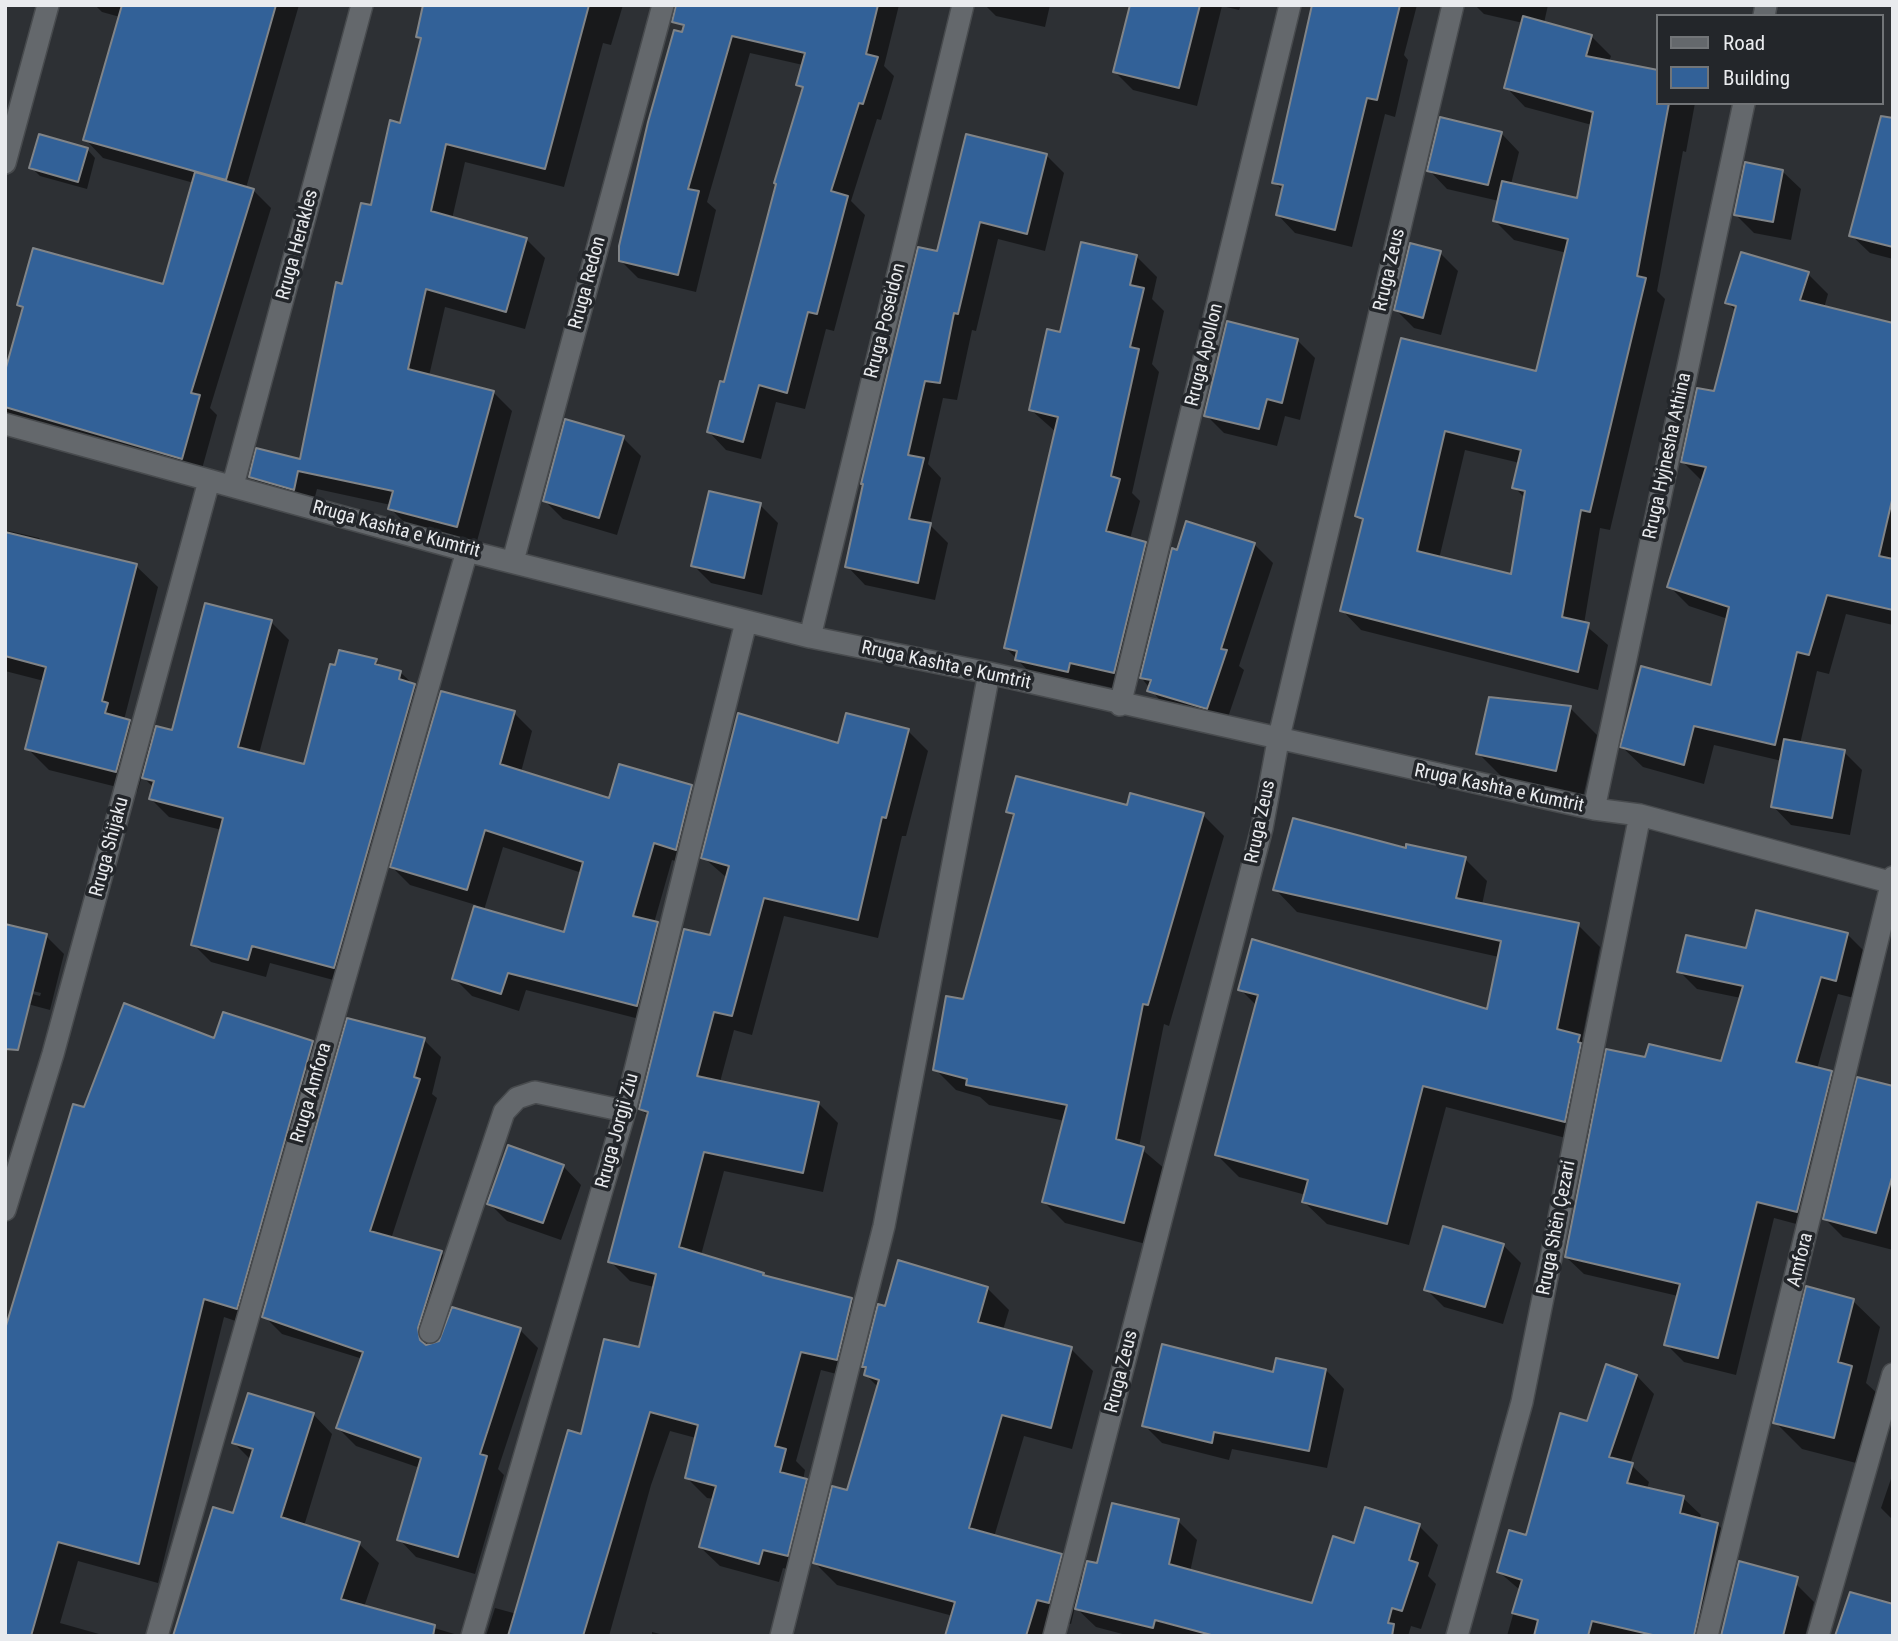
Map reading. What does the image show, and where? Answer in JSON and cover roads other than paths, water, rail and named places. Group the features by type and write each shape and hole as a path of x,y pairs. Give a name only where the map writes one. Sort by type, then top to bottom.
{"street":[{"path":"5,163 48,5"},
{"name":"Rruga Herakles","path":"233,485 362,5"},
{"name":"Rruga Redon","path":"513,561 663,5"},
{"name":"Rruga Poseidon","path":"810,637 962,5"},
{"name":"Rruga Apollon","path":"1120,705 1290,5"},
{"name":"Rruga Zeus","path":"1054,1636 1262,828 1279,741 1453,5"},
{"name":"Rruga Hyjnesha Athina","path":"1594,809 1744,105"},
{"name":"Rruga Kashta e Kumtrit","path":"5,424 467,551 746,622 989,673 1279,741 1594,809 1640,816 1892,883"},
{"name":"Rruga Shijaku","path":"5,1210 53,1054 209,481"},
{"name":"Rruga Amfora","path":"157,1636 467,551"},
{"name":"Rruga Jorgji Ziu","path":"472,1636 625,1111 746,622"},
{"path":"781,1636 884,1226 989,673"},
{"name":"Rruga Shën Çezari","path":"1457,1636 1522,1402 1640,816"},
{"name":"Amfora","path":"1707,1636 1893,877"},
{"path":"430,1332 504,1112 517,1098 535,1092 625,1111"},
{"path":"1818,1636 1893,1374"}]}
